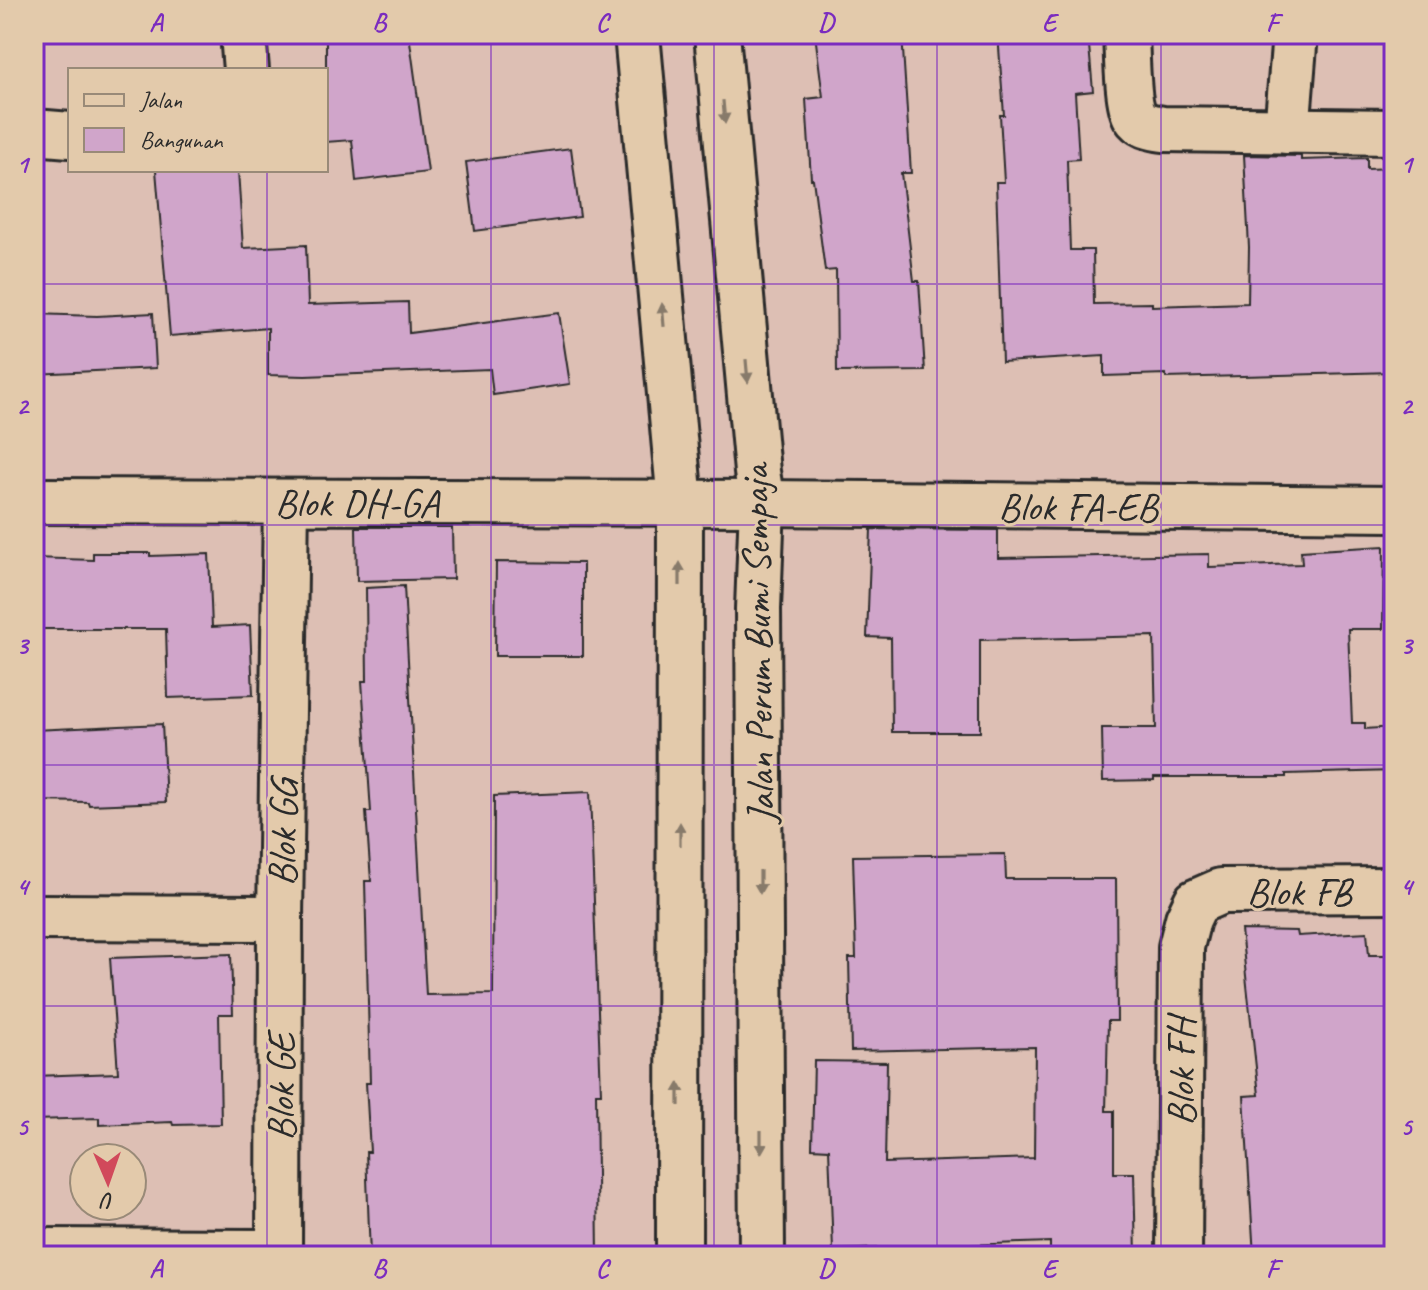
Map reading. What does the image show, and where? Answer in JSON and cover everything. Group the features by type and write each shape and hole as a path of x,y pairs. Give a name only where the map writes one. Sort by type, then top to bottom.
{"street":[{"path":"243,34 246,68"},
{"name":"Jalan Perum Bumi Sempaja","path":"637,34 680,503 679,1256"},
{"name":"Jalan Perum Bumi Sempaja","path":"717,34 762,503 758,609 762,1256"},
{"path":"1126,34 1131,103 1135,117 1146,126 1163,129 1394,132"},
{"path":"1287,131 1295,34"},
{"path":"34,132 68,135"},
{"name":"Blok DH-GA","path":"34,501 762,503"},
{"name":"Blok GG","path":"34,917 280,918 286,502"},
{"name":"Blok FA-EB","path":"762,503 1394,509"},
{"name":"Blok FB","path":"1206,897 1221,891 1394,890"},
{"name":"Blok FH","path":"1179,1256 1181,947 1196,902 1206,897"},
{"name":"Blok GE","path":"279,1254 280,918"},
{"path":"34,1251 279,1254"}],"building":[{"path":"326,34 409,34 428,172 356,181 352,140 328,142"},
{"path":"815,34 902,34 911,173 901,173 914,281 919,281 925,371 837,372 836,270 825,271 811,179 806,99 823,97"},
{"path":"998,34 1088,34 1093,91 1075,93 1079,159 1067,160 1070,250 1093,250 1094,304 1248,303 1249,247 1244,155 1301,156 1301,160 1367,158 1367,169 1394,168 1394,372 1166,378 1166,374 1104,376 1104,356 1002,362 996,182 1004,182 1000,115 1004,115"},
{"path":"571,148 580,217 475,231 466,162"},
{"path":"156,172 238,172 243,248 306,245 308,305 408,302 409,333 559,313 570,384 493,395 490,369 268,375 268,328 170,336"},
{"path":"153,313 156,368 34,374 34,314 97,316"},
{"path":"356,527 452,527 453,579 357,581"},
{"path":"871,529 998,530 998,558 1209,554 1209,567 1302,564 1301,551 1384,546 1383,629 1348,629 1352,723 1365,723 1365,729 1394,727 1394,771 1103,781 1102,728 1156,728 1154,636 980,640 980,732 892,732 891,638 867,637"},
{"path":"93,553 150,553 150,556 209,554 212,627 250,625 253,695 168,698 166,629 34,629 34,558 93,560"},
{"path":"496,562 583,563 583,656 495,656"},
{"path":"404,586 426,995 493,994 494,796 590,792 601,1093 596,1093 598,1256 370,1256 366,1152 370,1152 366,1083 370,1083 365,881 371,881 366,812 371,812 362,681 367,681 366,588"},
{"path":"162,724 166,802 89,805 88,802 34,801 34,730"},
{"path":"1005,854 1006,879 1116,879 1117,1021 1108,1021 1106,1111 1114,1111 1114,1173 1134,1173 1136,1256 1050,1256 1050,1242 833,1250 829,1149 812,1148 814,1061 887,1062 885,1163 1034,1158 1035,1047 851,1051 849,958 856,958 853,856"},
{"path":"1241,930 1297,931 1298,936 1367,932 1369,955 1394,955 1394,1256 1254,1256 1244,1096 1259,1095"},
{"path":"231,954 233,1014 219,1014 221,1124 173,1125 172,1122 99,1125 99,1118 34,1120 34,1076 118,1073 110,958"}]}
